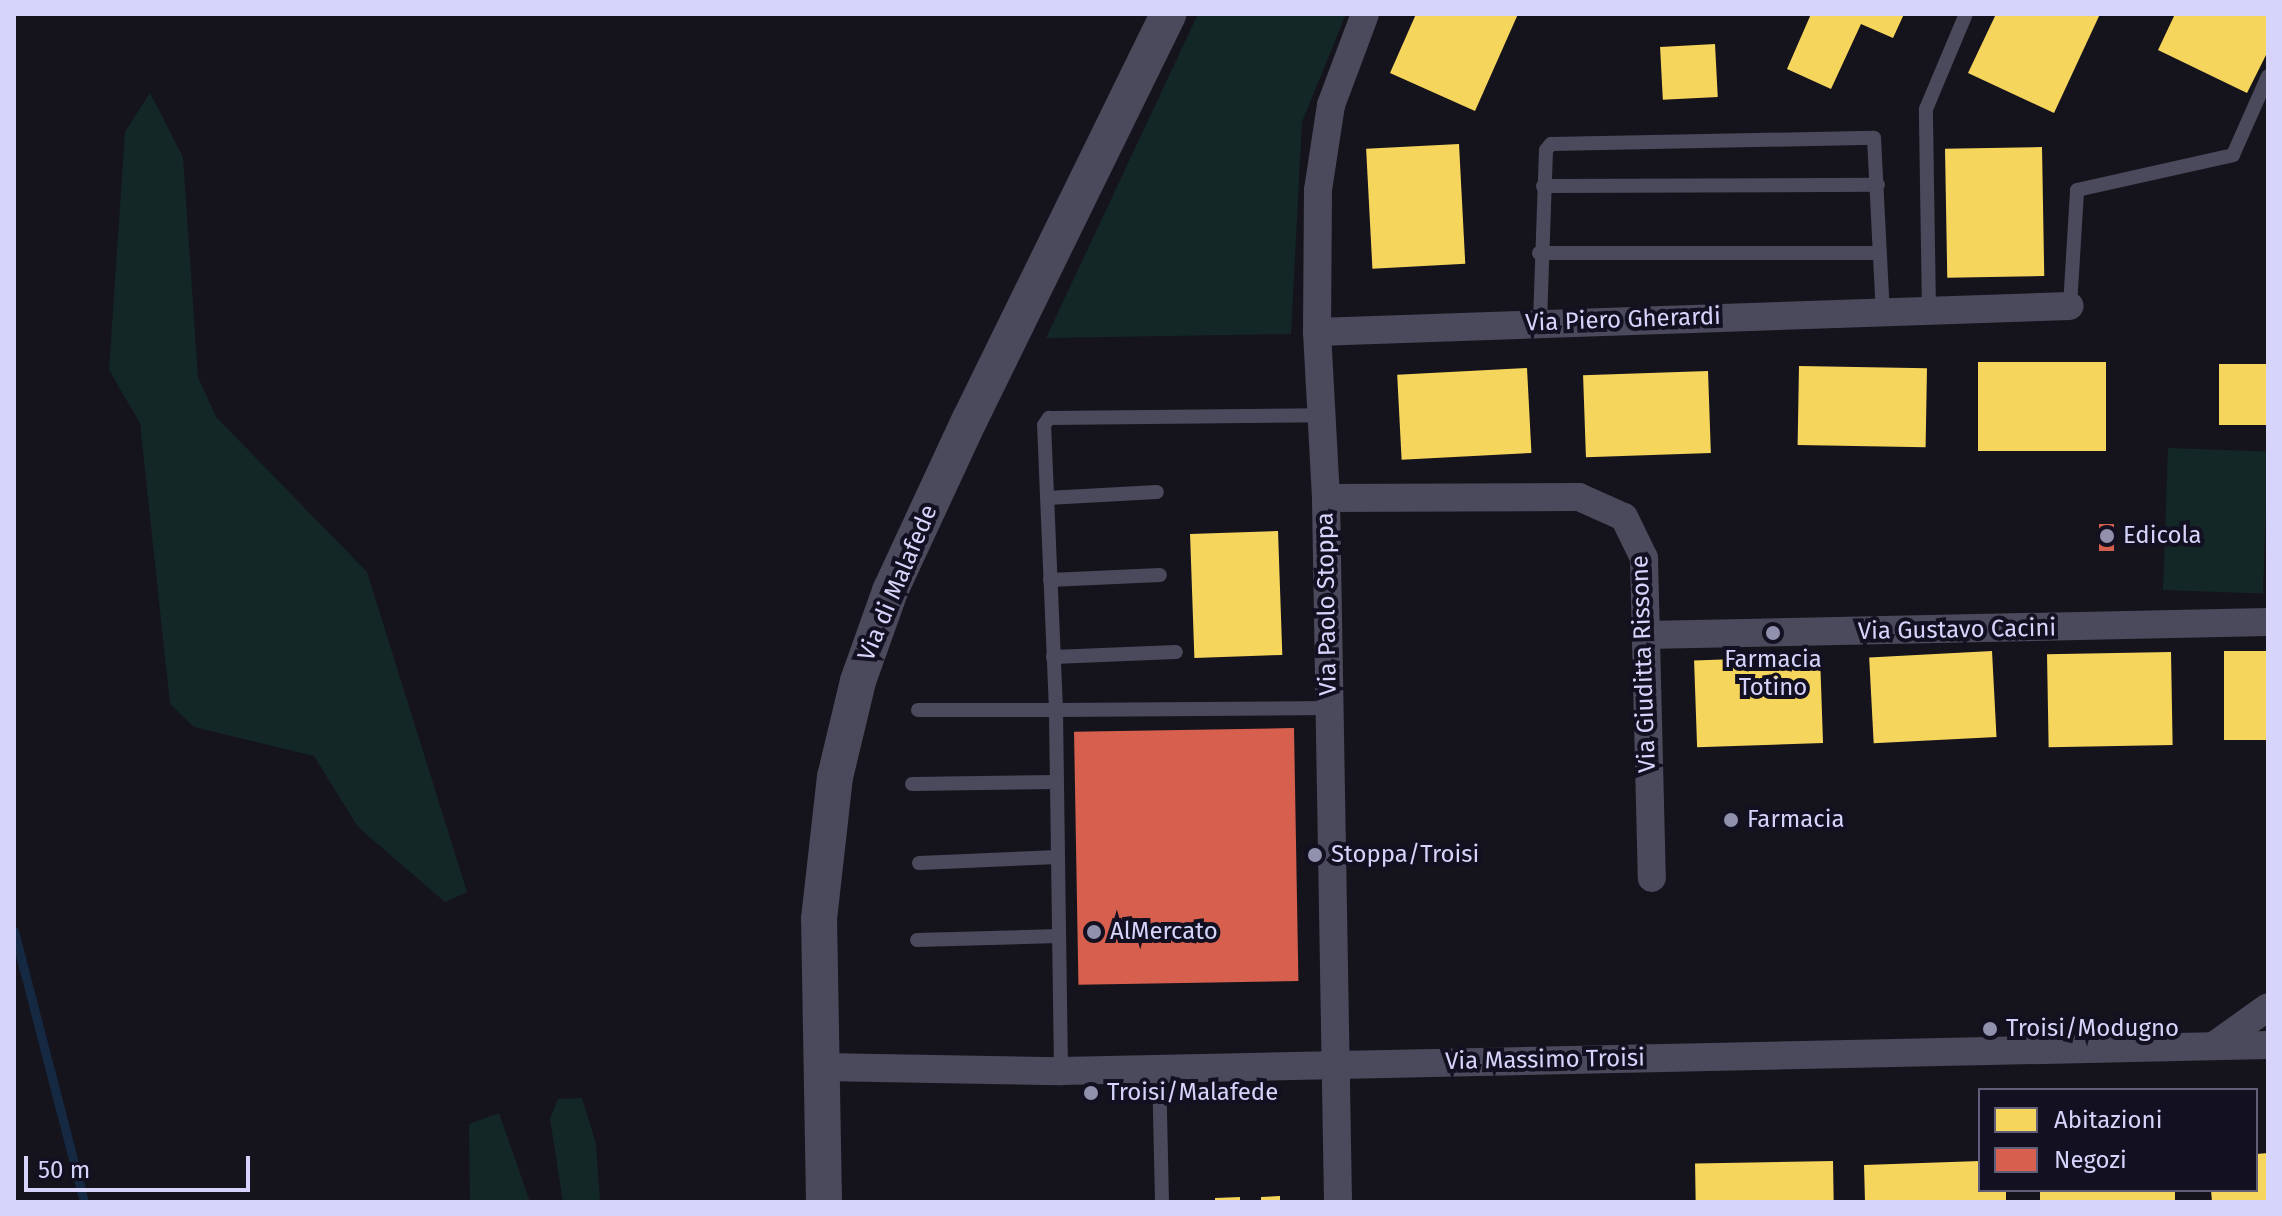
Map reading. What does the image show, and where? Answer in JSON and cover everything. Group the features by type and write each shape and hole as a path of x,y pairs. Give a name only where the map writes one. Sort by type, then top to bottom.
{"street":[{"name":"Via di Malafede","path":"824,1202 819,919 835,777 858,681 890,591 970,419 1168,14"},
{"name":"Via Paolo Stoppa","path":"1338,1202 1326,498 1317,332 1318,190 1329,119 1365,14"},
{"name":"Via Piero Gherardi","path":"1317,332 2070,306"},
{"name":"Via Giuditta Rissone","path":"1326,498 1579,497 1605,504 1624,517 1644,558 1652,878"},
{"name":"Via Gustavo Cacini","path":"1646,635 2268,622"},
{"path":"2215,1045 2268,1007"},
{"name":"Via Massimo Troisi","path":"822,1067 1061,1071 2268,1045"}],"lane":[{"path":"1929,311 1926,109 1966,14"},
{"name":"Via Piero Gherardi","path":"2070,306 2077,190 2233,155 2268,76"},
{"path":"1540,322 1539,253 1543,186 1546,150 1551,144 1874,138 1883,313"},
{"path":"1543,186 1878,185"},
{"path":"1539,253 1879,253"},
{"path":"1061,1071 1056,710 1044,425 1049,418 1321,415"},
{"path":"1047,498 1157,492"},
{"path":"1050,580 1160,575"},
{"path":"1053,657 1176,652"},
{"path":"918,710 1328,708"},
{"path":"912,784 1057,782"},
{"path":"919,863 1058,857"},
{"path":"917,940 1059,936"},
{"path":"1159,1069 1162,1202"}],"green space":[{"path":"1198,14 1346,14 1302,122 1291,334 1046,338"},
{"path":"150,93 183,157 198,377 216,417 367,572 467,892 445,902 358,827 314,756 194,727 170,704 140,423 109,370 125,132"},
{"path":"2168,448 2268,451 2263,593 2163,590"},
{"path":"582,1098 596,1144 600,1202 563,1202 550,1119 558,1099"},
{"path":"499,1113 530,1202 470,1202 469,1124"}],"building: Abitazioni":[{"path":"1416,14 1518,14 1475,111 1390,73"},
{"path":"1811,14 1904,14 1893,38 1861,24 1831,89 1787,69"},
{"path":"1996,14 2100,14 2054,113 1968,73"},
{"path":"2175,14 2268,14 2268,51 2247,93 2158,50"},
{"path":"1715,44 1718,97 1663,100 1660,47"},
{"path":"1459,144 1465,264 1372,269 1366,149"},
{"path":"2042,147 2044,276 1947,278 1945,149"},
{"path":"1978,362 2106,362 2106,451 1978,451"},
{"path":"2219,364 2268,364 2268,425 2219,425"},
{"path":"1799,366 1927,368 1926,447 1798,445"},
{"path":"1527,368 1531,453 1402,460 1397,375"},
{"path":"1708,371 1711,453 1586,457 1583,375"},
{"path":"1278,531 1282,655 1194,658 1190,534"},
{"path":"1992,651 1997,737 1874,743 1869,657"},
{"path":"2224,651 2268,651 2268,740 2224,740"},
{"path":"2171,652 2173,745 2049,747 2047,654"},
{"path":"1820,656 1823,743 1697,747 1694,660"},
{"path":"2268,1153 2268,1202 2212,1202 2211,1192 2258,1192 2258,1154"},
{"path":"1833,1161 1834,1202 1696,1202 1695,1163"},
{"path":"1978,1161 1978,1192 2006,1192 2006,1202 1865,1202 1864,1165"},
{"path":"2040,1192 2175,1192 2175,1202 2040,1202"},
{"path":"1280,1196 1280,1202 1261,1202 1261,1197"},
{"path":"1240,1197 1240,1202 1215,1202 1215,1198"}],"building: Negozi":[{"path":"2099,524 2114,524 2114,551 2099,551"},
{"path":"1294,728 1298,981 1078,985 1074,732"}],"waterway":[{"path":"14,931 84,1202"}],"place":[{"name":"Edicola","path":"2107,536"},
{"name":"Farmacia Totino","path":"1773,633"},
{"name":"Farmacia","path":"1731,820"},
{"name":"Stoppa/Troisi","path":"1315,855"},
{"name":"AlMercato","path":"1094,932"},
{"name":"Troisi/Modugno","path":"1990,1029"},
{"name":"Troisi/Malafede","path":"1091,1093"}]}
